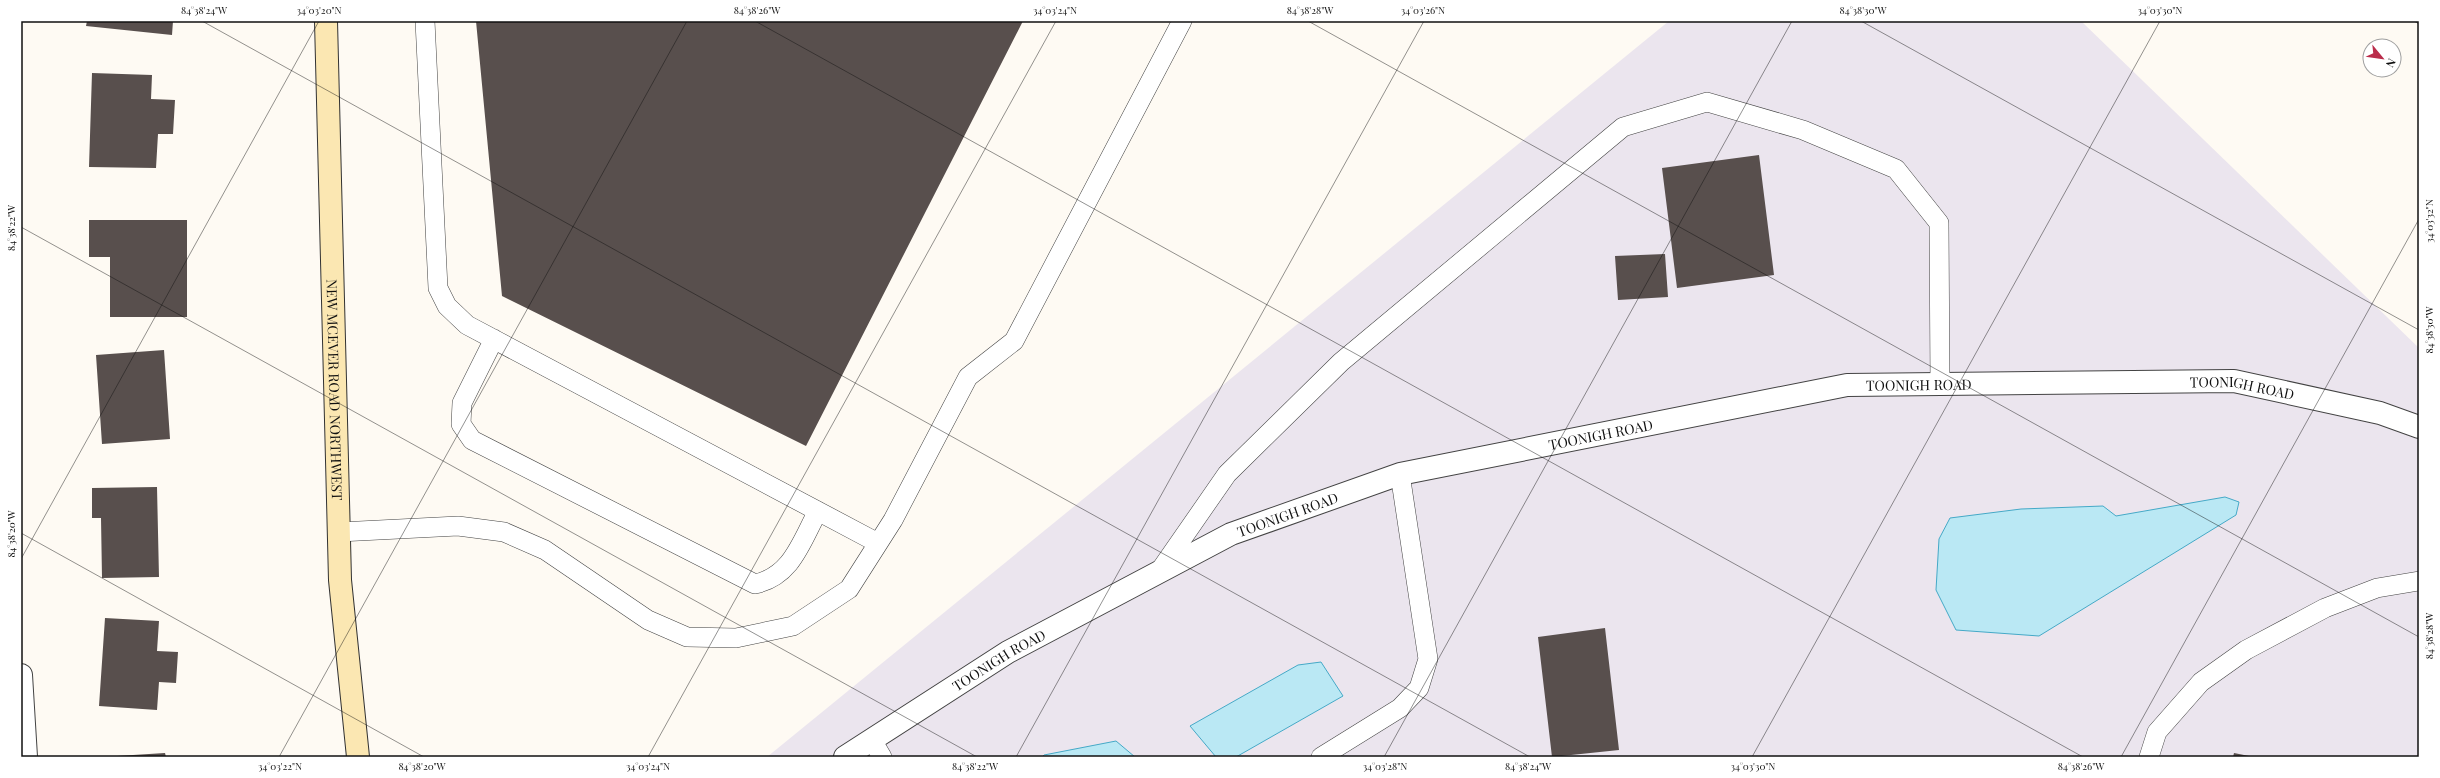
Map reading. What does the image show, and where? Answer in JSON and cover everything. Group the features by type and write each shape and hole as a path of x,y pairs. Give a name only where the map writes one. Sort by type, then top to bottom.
{"street":[{"name":"NEW MCEVER ROAD NORTHWEST","path":"326,21 340,580 358,757"},
{"name":"TOONIGH ROAD","path":"845,757 877,748 1008,652 1231,534 1400,474 1847,385 2234,381 2380,413 2419,427"},
{"path":"21,675 26,757"}],"lane":[{"path":"425,21 438,288 446,306 467,325 878,544"},
{"path":"338,532 458,526 504,532 545,550 648,620 687,637 736,638 793,626 849,589 878,544 968,377 1014,341 1182,21"},
{"path":"1159,572 1227,474 1341,362 1623,127 1708,102 1803,130 1896,169 1939,223 1940,384"},
{"path":"494,339 462,403 461,424 472,440 755,584 769,581 788,567 818,511"},
{"path":"1321,757 1400,708 1419,688 1428,659 1400,474"},
{"path":"2149,757 2157,732 2201,682 2246,650 2325,608 2377,588 2419,580"}],"shaded area":[{"path":"1669,21 2081,21 2419,348 2419,757 767,757"}],"water":[{"path":"2225,497 2239,502 2236,515 2039,636 1956,630 1936,590 1939,539 1950,518 2021,509 2103,506 2116,516"},
{"path":"1321,662 1343,696 1236,757 1216,757 1190,726 1298,665"},
{"path":"1116,741 1135,757 1042,757 1044,755"}],"building":[{"path":"87,21 173,21 172,35 86,26"},
{"path":"476,21 1023,21 806,446 502,296"},
{"path":"92,73 152,75 151,99 175,100 173,134 158,134 156,168 89,167"},
{"path":"1759,155 1774,275 1677,288 1662,168"},
{"path":"89,220 187,220 187,317 110,317 110,257 89,257"},
{"path":"1665,254 1668,297 1618,300 1615,256"},
{"path":"164,350 170,439 102,444 96,355"},
{"path":"157,487 159,577 102,578 101,518 92,518 92,488"},
{"path":"105,618 159,621 157,651 178,652 176,683 159,682 157,710 99,706"},
{"path":"1605,628 1619,750 1552,757 1538,637"},
{"path":"165,753 166,757 117,757 117,756"},
{"path":"2234,753 2249,756 2233,757"}]}
